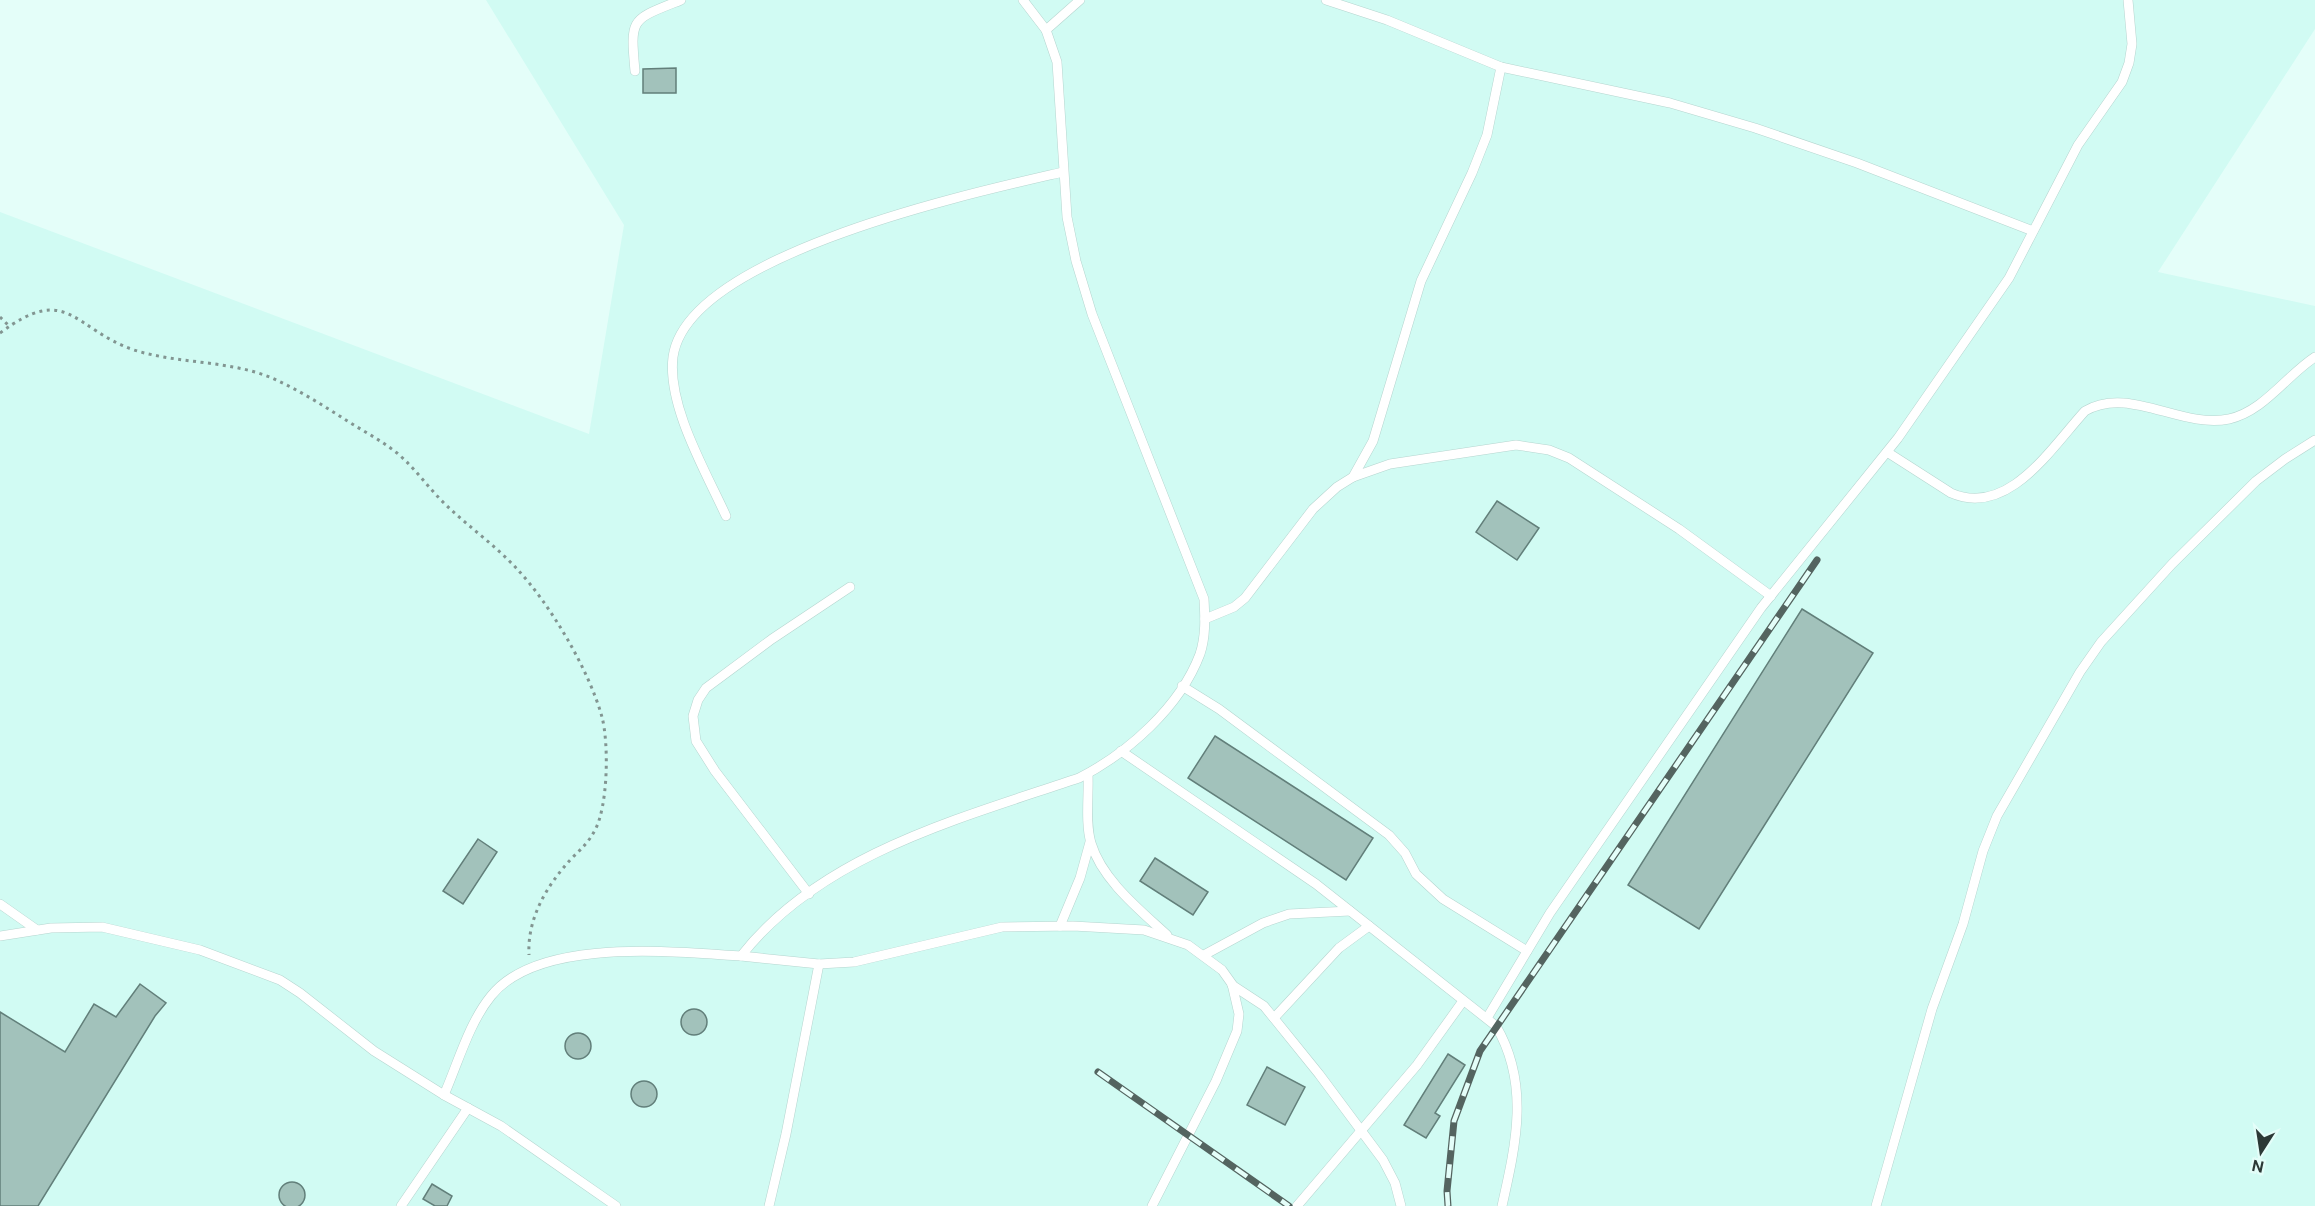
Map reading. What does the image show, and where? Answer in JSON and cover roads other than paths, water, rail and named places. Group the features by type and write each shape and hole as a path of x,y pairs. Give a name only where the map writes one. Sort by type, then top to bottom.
{"lane":[{"path":"634,71 631,34 634,25 648,13 681,0"},
{"path":"741,956 771,922 809,894 875,852 924,831 1088,774 1121,752 1154,720 1182,686 1200,654 1205,619 1204,598 1092,314 1076,261 1067,217 1057,62 1046,30 1023,0"},
{"path":"1046,30 1080,0"},
{"path":"1326,0 1406,27 1501,67 1670,103 1755,128 1857,163 2033,231"},
{"path":"1487,1018 1527,951 1642,778 1771,596 1887,452 2009,278 2078,145 2122,82 2132,44 2128,0"},
{"path":"1353,477 1373,441 1421,281 1472,173 1487,135 1501,67"},
{"path":"726,516 688,432 678,400 672,370 673,356 678,339 687,324 728,289 798,248 913,209 1063,172"},
{"path":"1887,452 1951,493 1969,499 1988,499 2001,494 2028,473 2085,411 2096,404 2112,402 2191,419 2211,421 2230,418 2249,411 2315,357"},
{"path":"1876,1206 1929,1019 1963,924 1983,851 2003,805 2080,672 2101,642 2172,564 2256,481 2315,440"},
{"path":"1205,619 1234,607 1245,598 1313,509 1337,487 1353,477 1390,464 1448,453 1516,445 1549,450 1569,458 1679,529 1771,596"},
{"path":"809,894 715,771 696,741 693,716 698,700 706,688 772,639 850,587"},
{"path":"1182,686 1219,709 1389,835 1405,853 1416,874 1443,899 1527,951"},
{"path":"1121,752 1316,884 1487,1018 1504,1040 1517,1085 1519,1112 1502,1206"},
{"path":"1060,926 1080,878 1090,842 1088,774"},
{"path":"1090,842 1098,859 1119,888 1167,936"},
{"path":"0,904 37,930"},
{"path":"1204,955 1263,923 1289,914 1350,911"},
{"path":"0,936 70,926 102,927 200,950 247,966 300,993 374,1051 444,1095 501,1126 616,1206"},
{"path":"444,1095 479,1013 491,995 507,980 529,966 582,955 627,951 741,956 819,963 854,962 886,957 960,935 1002,927 1060,926 1144,930 1167,936 1204,955 1222,970 1232,984 1264,1006 1383,1160 1395,1183 1401,1206"},
{"path":"1274,1018 1339,948 1369,926"},
{"path":"769,1206 786,1134 819,963"},
{"path":"1152,1206 1216,1081 1237,1031 1239,1014 1232,984"},
{"path":"1297,1206 1417,1065 1463,1000"},
{"path":"401,1206 468,1108"}],"railway":[{"path":"1448,1206 1447,1191 1454,1121 1480,1051 1817,560"},
{"path":"1098,1072 1289,1206"}]}
